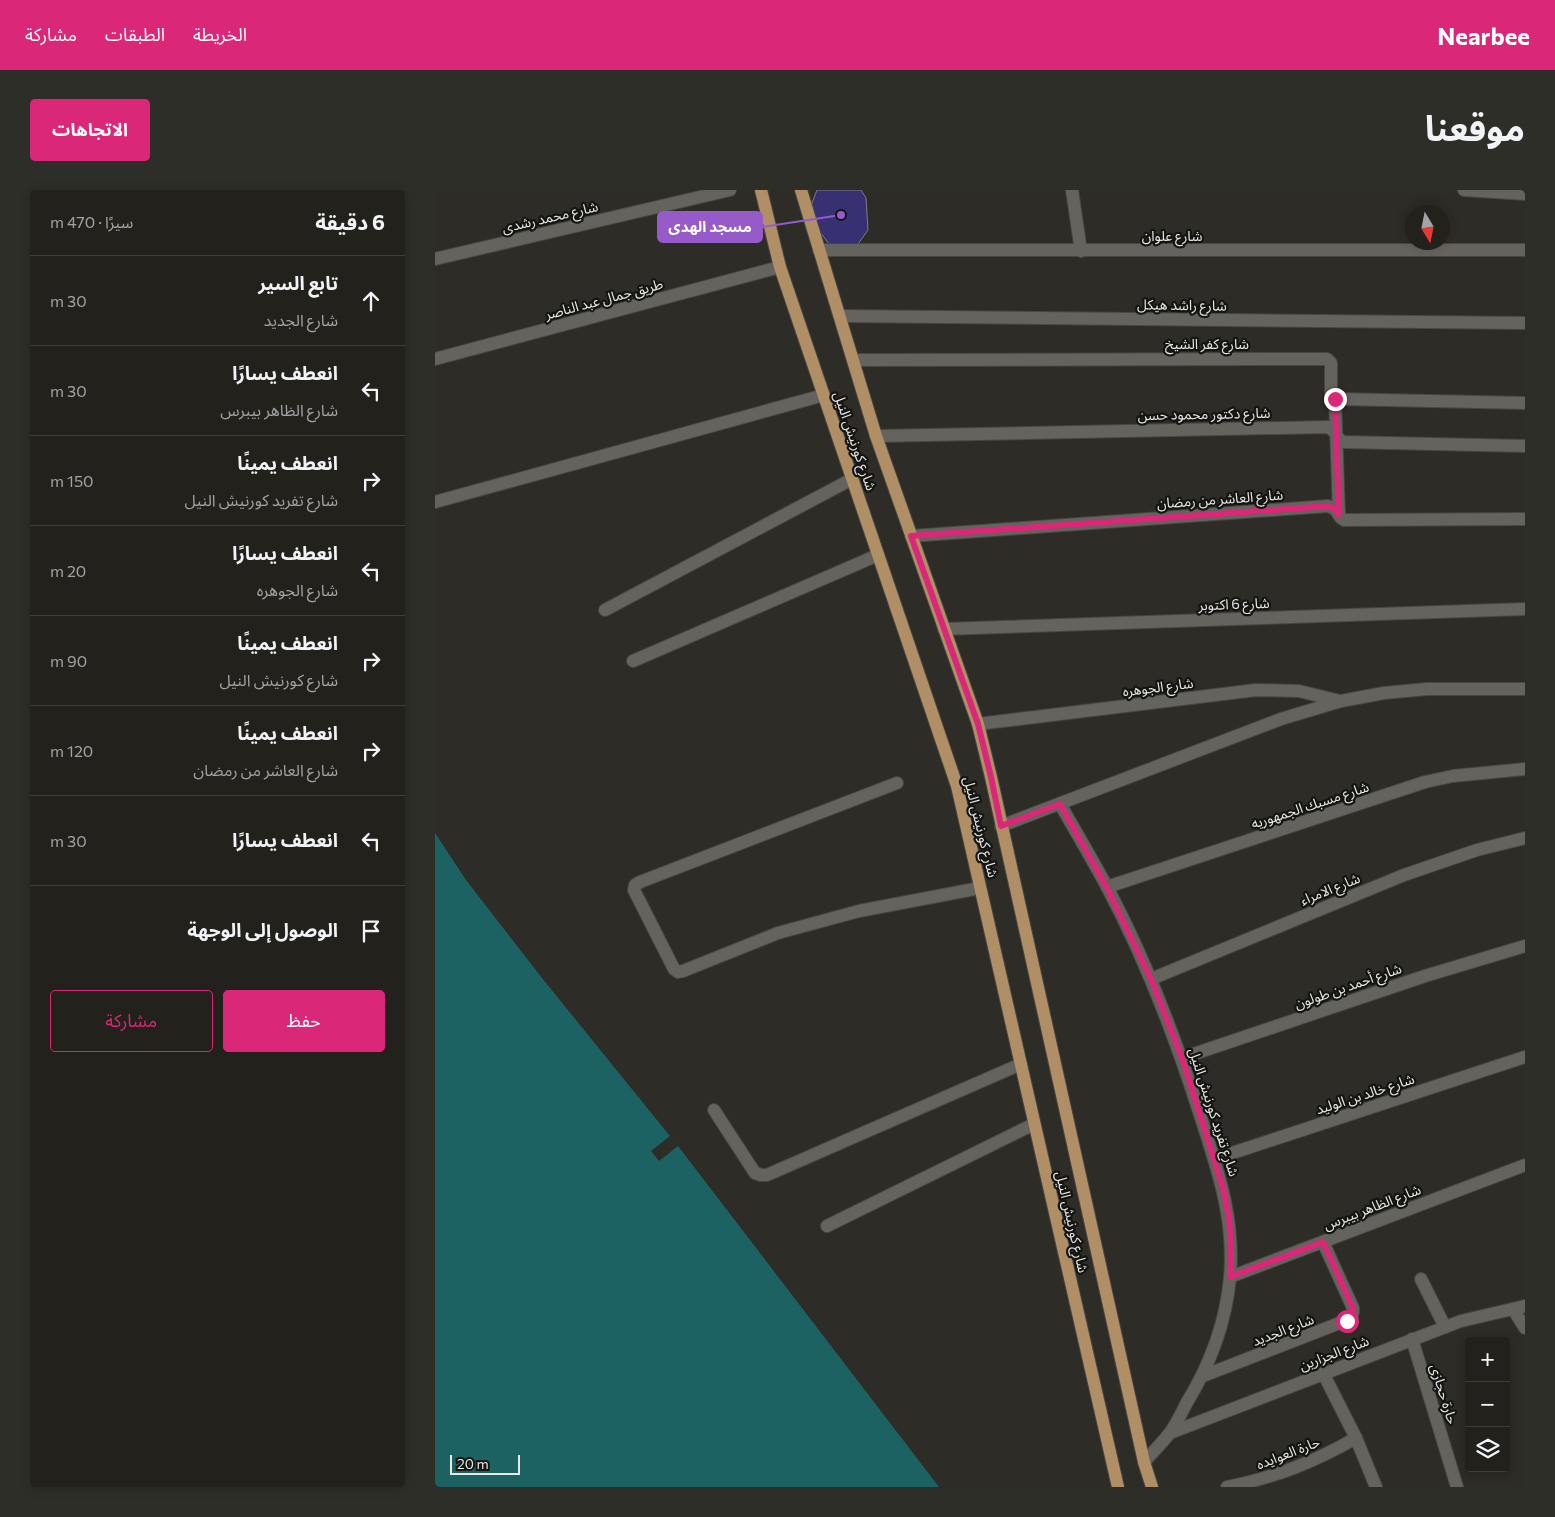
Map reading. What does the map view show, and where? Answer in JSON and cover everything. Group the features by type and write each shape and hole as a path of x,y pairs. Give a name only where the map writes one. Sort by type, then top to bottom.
{"main road":[{"name":"شارع كورنيش النيل","path":"761,190 780,267 957,786 1118,1487"},
{"name":"شارع كورنيش النيل","path":"801,190 876,436 978,724 1151,1487"}],"street":[{"name":"شارع محمد رشدى","path":"435,259 730,190"},
{"path":"1072,190 1081,250"},
{"path":"1464,190 1525,194"},
{"name":"شارع علوان","path":"819,250 1525,250"},
{"name":"طريق جمال عبد الناصر","path":"435,359 780,267"},
{"name":"شارع راشد هيكل","path":"840,316 1525,323"},
{"name":"شارع كفر الشيخ","path":"853,360 1327,359 1331,363 1331,395 1335,399"},
{"path":"435,502 824,395"},
{"path":"1339,515 1335,399 1525,403"},
{"name":"شارع دكتور محمود حسن","path":"876,436 1328,427 1334,430 1340,441 1346,442 1525,446"},
{"path":"605,610 852,479"},
{"name":"شارع العاشر من رمضان","path":"911,536 1328,506 1335,509 1344,520 1525,520"},
{"path":"633,661 879,555"},
{"name":"شارع 6 اكتوبر","path":"944,629 1525,609"},
{"name":"شارع الجوهره","path":"1001,826 1281,719 1341,701 1384,693 1427,689 1525,689"},
{"name":"شارع الجوهره","path":"978,724 1256,690 1299,691 1341,701"},
{"name":"شارع مسبك الجمهوريه","path":"1107,888 1425,782 1453,776 1525,769"},
{"path":"897,783 635,885 634,890 674,969 678,972 683,971 778,933 859,910 980,888"},
{"name":"شارع تفريد كورنيش النيل","path":"1060,804 1107,888 1151,979 1182,1058 1215,1159 1229,1217 1230,1277 1221,1328 1203,1376 1170,1433 1144,1462"},
{"name":"شارع الامراء","path":"1151,979 1403,875 1477,850 1525,838"},
{"name":"شارع أحمد بن طولون","path":"1182,1058 1425,976 1525,946"},
{"name":"شارع خالد بن الوليد","path":"1215,1159 1525,1057"},
{"path":"714,1110 755,1173 767,1175 1021,1064"},
{"path":"827,1226 1034,1124"},
{"name":"شارع الظاهر بيبرس","path":"1230,1277 1525,1165"},
{"name":"شارع الجديد","path":"1203,1376 1350,1319 1353,1308 1323,1242"},
{"path":"1421,1279 1445,1327"},
{"path":"1519,1308 1525,1328"},
{"name":"شارع الجزارين","path":"1170,1433 1461,1321 1519,1308"},
{"name":"حارة حجازى","path":"1412,1339 1457,1487"},
{"path":"1323,1373 1356,1438 1376,1487"},
{"name":"حارة العوايده","path":"1227,1487 1259,1481 1292,1470 1356,1438"}],"water":[{"path":"435,833 466,880 542,978 678,1146 939,1487 435,1487"}],"pier":[{"path":"670,1136 678,1146 659,1161 651,1151"}],"building":[{"path":"817,190 861,190 866,198 868,230 858,244 829,244 817,228 812,203"}],"place":[{"name":"مسجد الهدى","path":"841,215"}],"route":[{"path":"1335,399 1339,515 1335,509 1328,506 911,536 978,724 1001,826 1060,804 1107,888 1151,979 1182,1058 1223,1188 1229,1217 1230,1277 1323,1242 1353,1308 1352,1316 1347,1321"}]}
